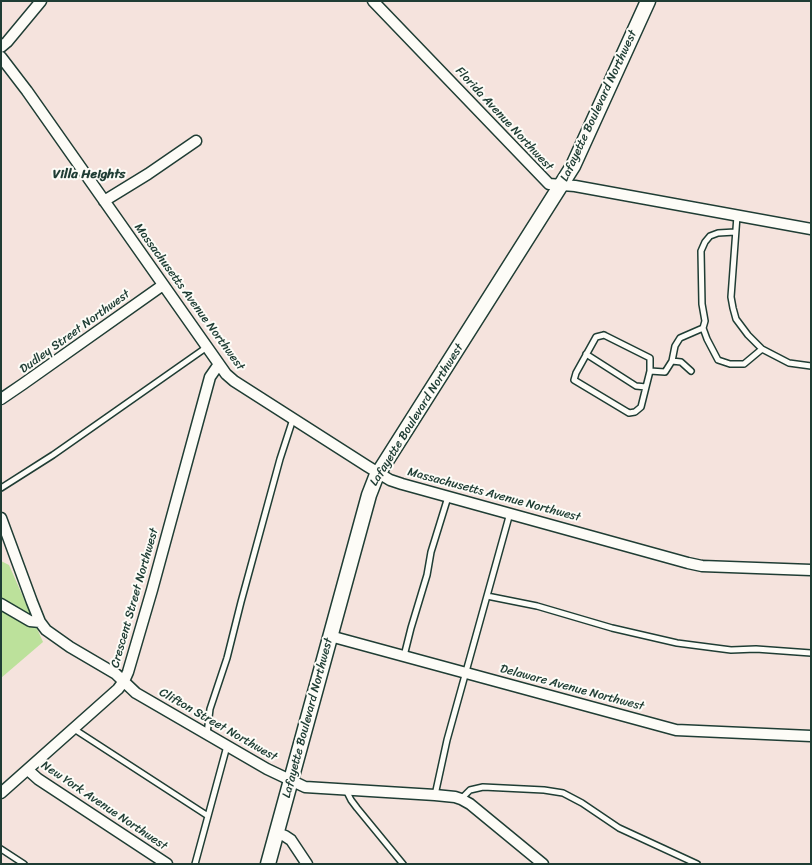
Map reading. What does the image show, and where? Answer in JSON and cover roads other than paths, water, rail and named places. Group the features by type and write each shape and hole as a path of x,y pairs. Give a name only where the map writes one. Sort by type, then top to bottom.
{"main road":[{"name":"Lafayette Boulevard Northwest","path":"268,864 368,495 378,473 573,166 648,1"}],"street":[{"path":"1,47 7,42 41,1"},
{"name":"Florida Avenue Northwest","path":"373,1 445,74 549,184 582,187 811,229"},
{"name":"Massachusetts Avenue Northwest","path":"1,57 27,91 226,374 234,381 378,473 402,484 688,563 702,566 811,570"},
{"path":"104,201 148,174 196,141"},
{"name":"Dudley Street Northwest","path":"1,399 163,285"},
{"name":"Crescent Street Northwest","path":"1,793 118,689 124,681 152,590 210,378 219,364"},
{"name":"Clifton Street Northwest","path":"1,518 40,622 52,635 116,674 136,693 291,781 310,788 435,795 461,799 470,804 543,864"},
{"path":"1,604 30,621 40,622"},
{"name":"Delaware Avenue Northwest","path":"330,636 676,730 811,736"},
{"name":"New York Avenue Northwest","path":"28,770 38,779 166,864"},
{"path":"277,832 291,840 307,864"}],"lane":[{"path":"737,216 731,297 739,325 762,349 789,363 811,366"},
{"path":"736,232 718,233 710,236 704,242 701,252 702,304 705,320 703,328 718,360 730,364 744,364 762,349"},
{"path":"650,371 665,372 672,361 674,346 680,338 703,328"},
{"path":"604,335 650,358 650,371 641,407 635,412 629,413 574,380 576,373 596,337 604,335"},
{"path":"1,488 53,455 207,347"},
{"path":"586,354 636,386 646,387"},
{"path":"672,361 681,362 691,371"},
{"path":"207,734 210,709 227,658 280,459 294,419"},
{"path":"404,656 427,575 431,552 448,497"},
{"path":"435,795 447,740 510,513"},
{"path":"487,596 537,606 612,628 677,643 731,650 756,649 811,653"},
{"path":"74,728 208,816"},
{"path":"195,864 227,746"},
{"path":"461,799 470,790 483,787 544,790 563,793 582,803 620,828 697,864"},
{"path":"346,790 357,808 403,864"},
{"path":"1,849 24,864"}],"district":[{"name":"Villa Heights","path":"89,175"}]}
